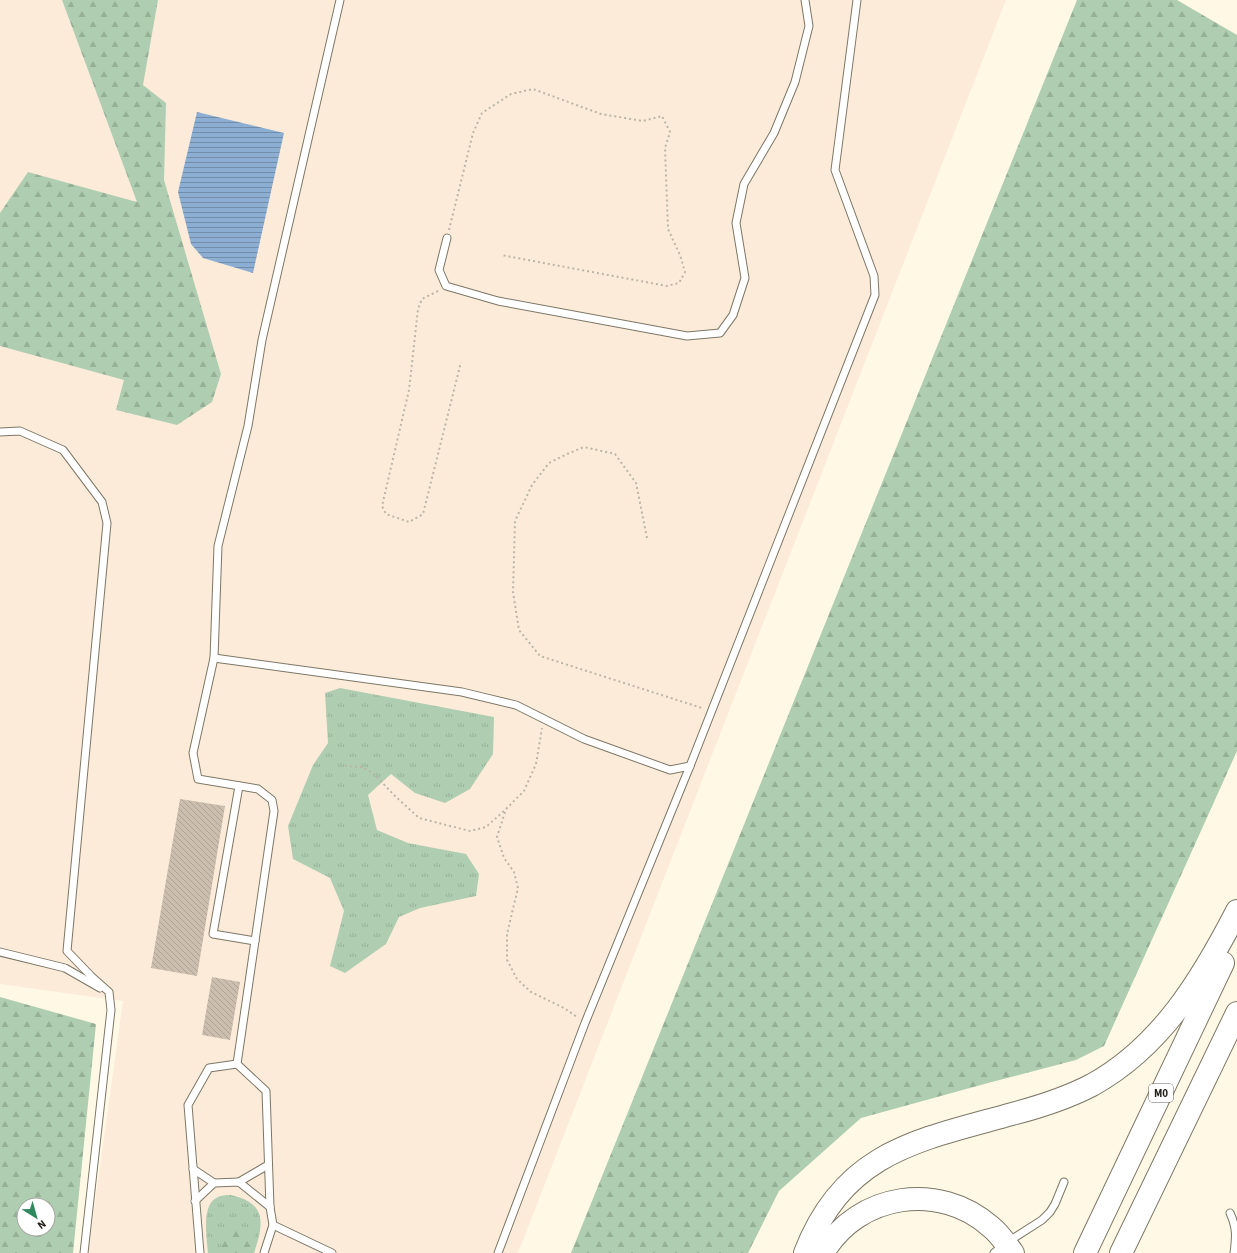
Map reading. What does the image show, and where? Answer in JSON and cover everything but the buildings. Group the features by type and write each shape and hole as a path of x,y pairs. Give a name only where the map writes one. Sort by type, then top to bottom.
{"highway":[{"path":"805,1253 827,1208 854,1178 880,1159 924,1139 1027,1110 1068,1096 1093,1084 1126,1062 1154,1038 1185,1000 1225,934 1237,911"},
{"name":"M0","path":"1085,1253 1237,933"},
{"path":"1121,1253 1237,1013"},
{"path":"823,1253 839,1231 855,1218 886,1203 909,1199 940,1201 969,1212 992,1228 1004,1250"}],"lane":[{"path":"237,1064 274,810 272,800 258,789 198,779 193,753 214,658 218,546 248,426 262,340 340,0"},
{"path":"447,238 439,270 446,286 498,301 687,336 720,333 733,315 745,278 736,223 744,184 774,133 795,82 810,26 805,0"},
{"path":"498,1253 585,1023 690,766 875,295 874,276 835,170 857,0"},
{"path":"0,432 20,431 63,450 102,502 107,523 67,951 109,993 111,1010 84,1253"},
{"path":"214,658 462,692 516,705 584,739 670,770 690,766"},
{"path":"239,786 213,934 255,941"},
{"path":"0,952 65,968 109,993"},
{"path":"237,1064 266,1091 270,1207 273,1225 264,1253"},
{"path":"200,1253 188,1105 209,1068 237,1064"},
{"path":"193,1169 214,1183 239,1182 268,1165"},
{"path":"239,1182 270,1207"},
{"path":"1004,1250 1050,1212 1064,1182"},
{"path":"195,1201 214,1183"},
{"path":"1230,1213 1236,1228 1234,1253"},
{"path":"273,1225 332,1253"}],"path":[{"path":"447,238 473,133 482,113 511,94 533,90 601,114 643,121 662,116 670,132 665,148 668,229 680,255 685,272 679,283 667,286 501,255"},
{"path":"446,286 422,299 418,309 409,390 382,506 386,514 409,522 423,514 461,362"},
{"path":"647,538 636,483 615,454 584,447 549,463 532,485 515,521 513,592 519,630 540,656 711,711"},
{"path":"345,766 362,767 373,773 419,818 470,831 486,827 524,791 536,764 544,719"},
{"path":"505,810 497,837 504,858 514,872 518,888 507,934 507,960 517,979 531,992 564,1008 585,1023"}],"shaded area":[{"path":"0,0 1006,0 518,1253 88,1253 123,1001 0,984"}],"green space":[{"path":"62,0 158,0 143,85 166,103 164,180 221,374 212,402 177,425 116,410 124,380 0,346 0,213 28,172 137,202"},
{"path":"1077,0 1177,0 1237,35 1237,751 1104,1046 1076,1060 861,1118 779,1191 748,1253 571,1253"},
{"path":"340,688 494,717 493,754 470,789 445,803 415,793 391,774 368,795 377,830 408,843 466,854 479,874 476,896 420,908 399,917 386,944 345,973 330,966 344,911 330,878 293,859 288,826 313,765 328,743 325,693"},
{"path":"0,997 96,1024 73,1253 0,1253"},
{"path":"231,1195 251,1203 257,1209 260,1216 260,1233 254,1253 208,1253 206,1223 208,1208 211,1202 216,1198"},
{"path":"230,1226 241,1228 255,1235 248,1253 234,1253 222,1248 222,1236"}],"water":[{"path":"197,112 284,133 253,273 203,258 191,244 178,192"}]}
